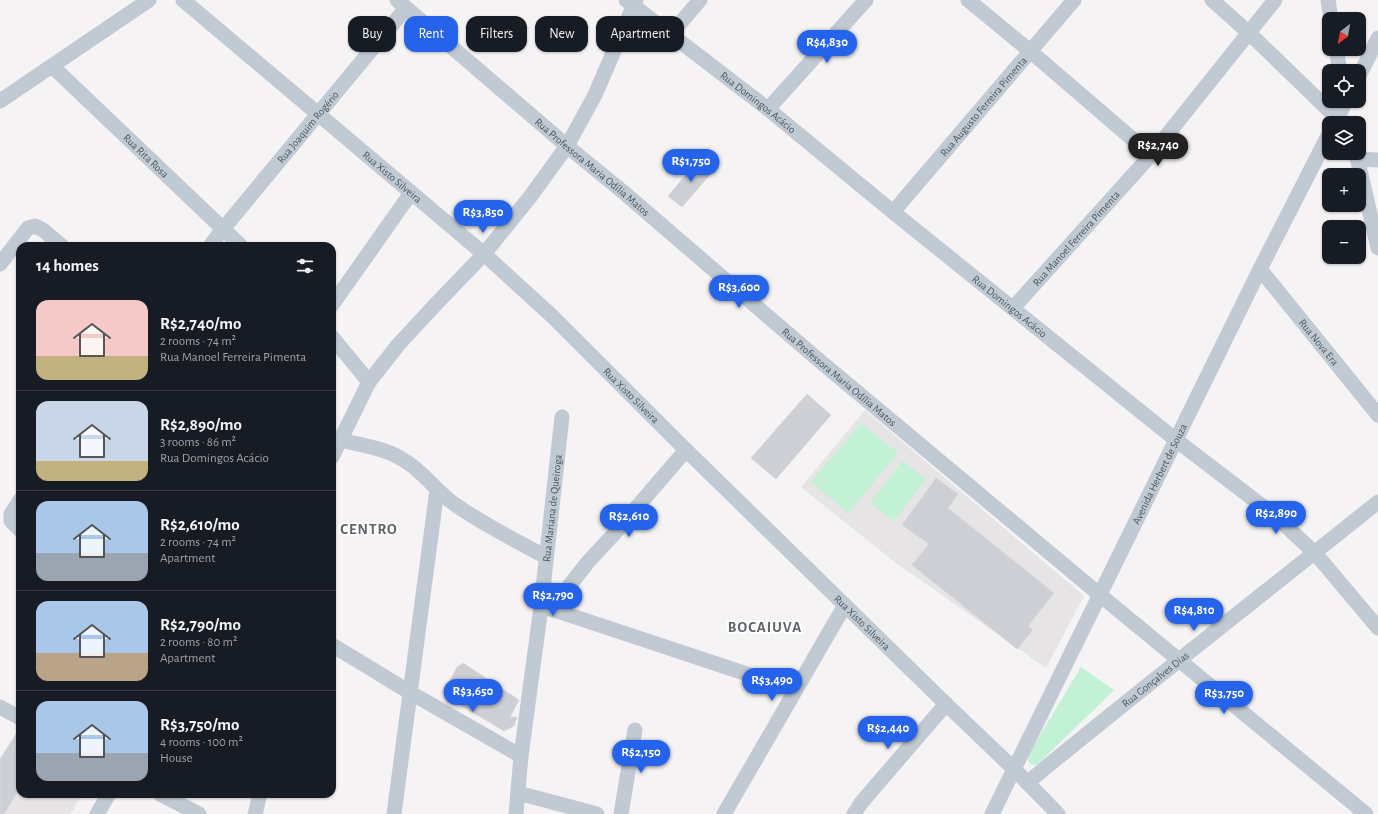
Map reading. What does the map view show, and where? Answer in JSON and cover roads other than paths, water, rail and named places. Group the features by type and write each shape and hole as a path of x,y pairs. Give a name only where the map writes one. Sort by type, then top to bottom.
{"street":[{"path":"0,101 149,0"},
{"name":"Rua Xisto Silveira","path":"183,0 484,254 552,316 686,450 946,704 1014,768 1058,814"},
{"path":"684,19 700,0"},
{"path":"768,110 866,0"},
{"path":"968,0 1030,51 1150,155"},
{"name":"Rua Augusto Ferreira Pimenta","path":"893,212 1074,0"},
{"path":"1212,0 1248,32 1335,116"},
{"name":"Rua Manoel Ferreira Pimenta","path":"1013,308 1150,155 1275,0"},
{"path":"1328,0 1330,12"},
{"path":"336,449 369,382 409,334 484,254 530,197 566,146 595,94 632,2"},
{"name":"Rua Domingos Acácio","path":"632,2 650,16"},
{"name":"Rua Joaquim Rogério","path":"213,242 318,114 402,4"},
{"name":"Rua Professora Maria Odília Matos","path":"402,4 566,146 622,191 821,362 1100,595 1366,814"},
{"path":"1365,64 1378,38"},
{"name":"Rua Domingos Acácio","path":"684,44 1176,440 1274,515 1315,553 1378,628"},
{"name":"Rua Rita Rosa","path":"52,66 237,242"},
{"name":"Avenida Herbert de Souza","path":"992,814 1260,269 1322,148"},
{"path":"1366,158 1378,160"},
{"path":"1357,160 1378,248"},
{"path":"336,299 411,193"},
{"path":"17,242 28,228 35,226 43,230 57,242"},
{"path":"0,264 16,243"},
{"name":"Rua Nova Era","path":"1260,269 1378,415"},
{"path":"336,342 369,382"},
{"name":"Rua Mariana de Queiroga","path":"516,814 521,756 546,608 546,557 562,417"},
{"path":"341,440 378,449 402,459 424,475 437,490 454,503 472,515 546,557"},
{"path":"686,450 613,535 546,608 795,690"},
{"path":"394,814 437,490"},
{"name":"Rua Gonçalves Dias","path":"1027,782 1378,502"},
{"path":"16,506 11,514 11,521 16,526"},
{"path":"724,814 846,605"},
{"path":"336,647 411,693 521,756"},
{"path":"854,814 861,803 946,704"},
{"path":"0,707 16,716"},
{"path":"621,814 635,730"},
{"path":"518,793 597,814"},
{"path":"97,814 107,798"},
{"path":"255,814 259,798"},
{"path":"183,800 199,814"}],"district":[{"name":"CENTRO","path":"369,529"},
{"name":"BOCAIUVA","path":"765,627"}]}
